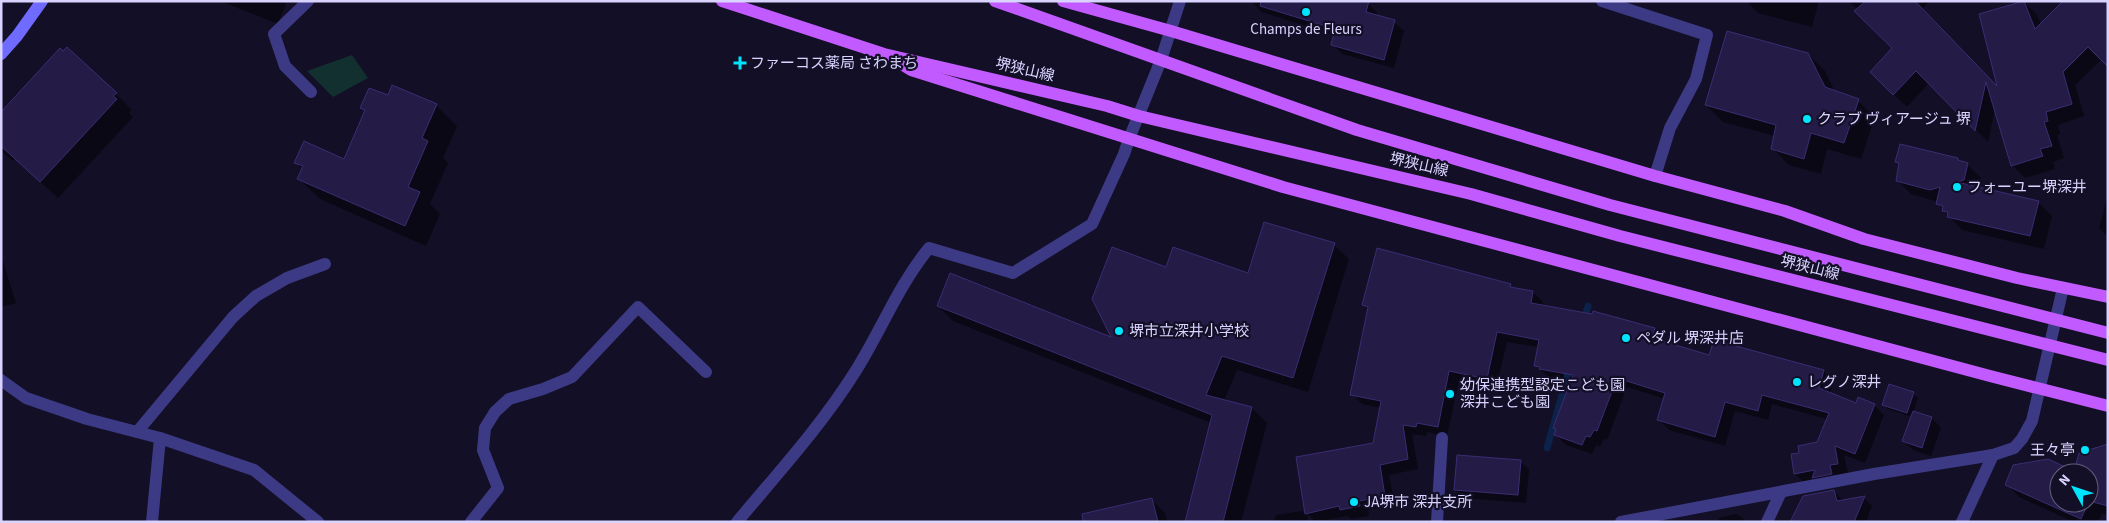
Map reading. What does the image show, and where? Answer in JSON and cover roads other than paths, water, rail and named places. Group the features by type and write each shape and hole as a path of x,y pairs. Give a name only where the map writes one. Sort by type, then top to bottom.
{"main road":[{"path":"1,54 18,36 42,1"},
{"name":"堺狭山線","path":"722,1 884,54 1471,194 1620,236 2108,360"},
{"name":"堺狭山線","path":"995,1 1357,130 1610,205 2108,333"},
{"path":"1063,1 1655,176 1785,212 1864,238 2108,298"},
{"path":"884,54 911,70 1293,190 2108,406"}],"street":[{"path":"308,1 274,34 285,66 310,92"},
{"path":"738,522 815,430 855,372 913,268 929,248 1013,274 1092,224 1139,116 1171,32 1180,1"},
{"path":"1602,1 1618,4 1707,35 1696,79 1670,128 1655,176"},
{"path":"136,432 233,317 256,296 287,278 324,264"},
{"path":"1621,522 1993,455 2014,448 2022,439 2032,421 2063,288"},
{"path":"471,522 498,488 483,450 484,428 495,412 510,399 543,389 572,377 638,307 706,372"},
{"path":"1,380 26,398 87,419 160,438 254,470 315,521"},
{"path":"152,522 160,438"},
{"path":"1438,522 1442,438"},
{"path":"1962,522 1993,455"},
{"path":"1767,522 1781,492"}],"waterway":[{"path":"1584,320 1588,306"},
{"path":"1547,448 1570,366"}],"place":[{"name":"Champs de Fleurs","path":"1306,12"},
{"name":"ファーコス薬局 さわまち","path":"740,63"},
{"name":"クラブ ヴィアージュ 堺","path":"1807,119"},
{"name":"フォーユー堺深井","path":"1957,187"},
{"name":"堺市立深井小学校","path":"1119,331"},
{"name":"ペダル 堺深井店","path":"1626,338"},
{"name":"レグノ深井","path":"1797,382"},
{"name":"幼保連携型認定こども園 深井こども園","path":"1450,394"},
{"name":"王々亭","path":"2085,450"},
{"name":"JA堺市 深井支所","path":"1354,502"}]}
